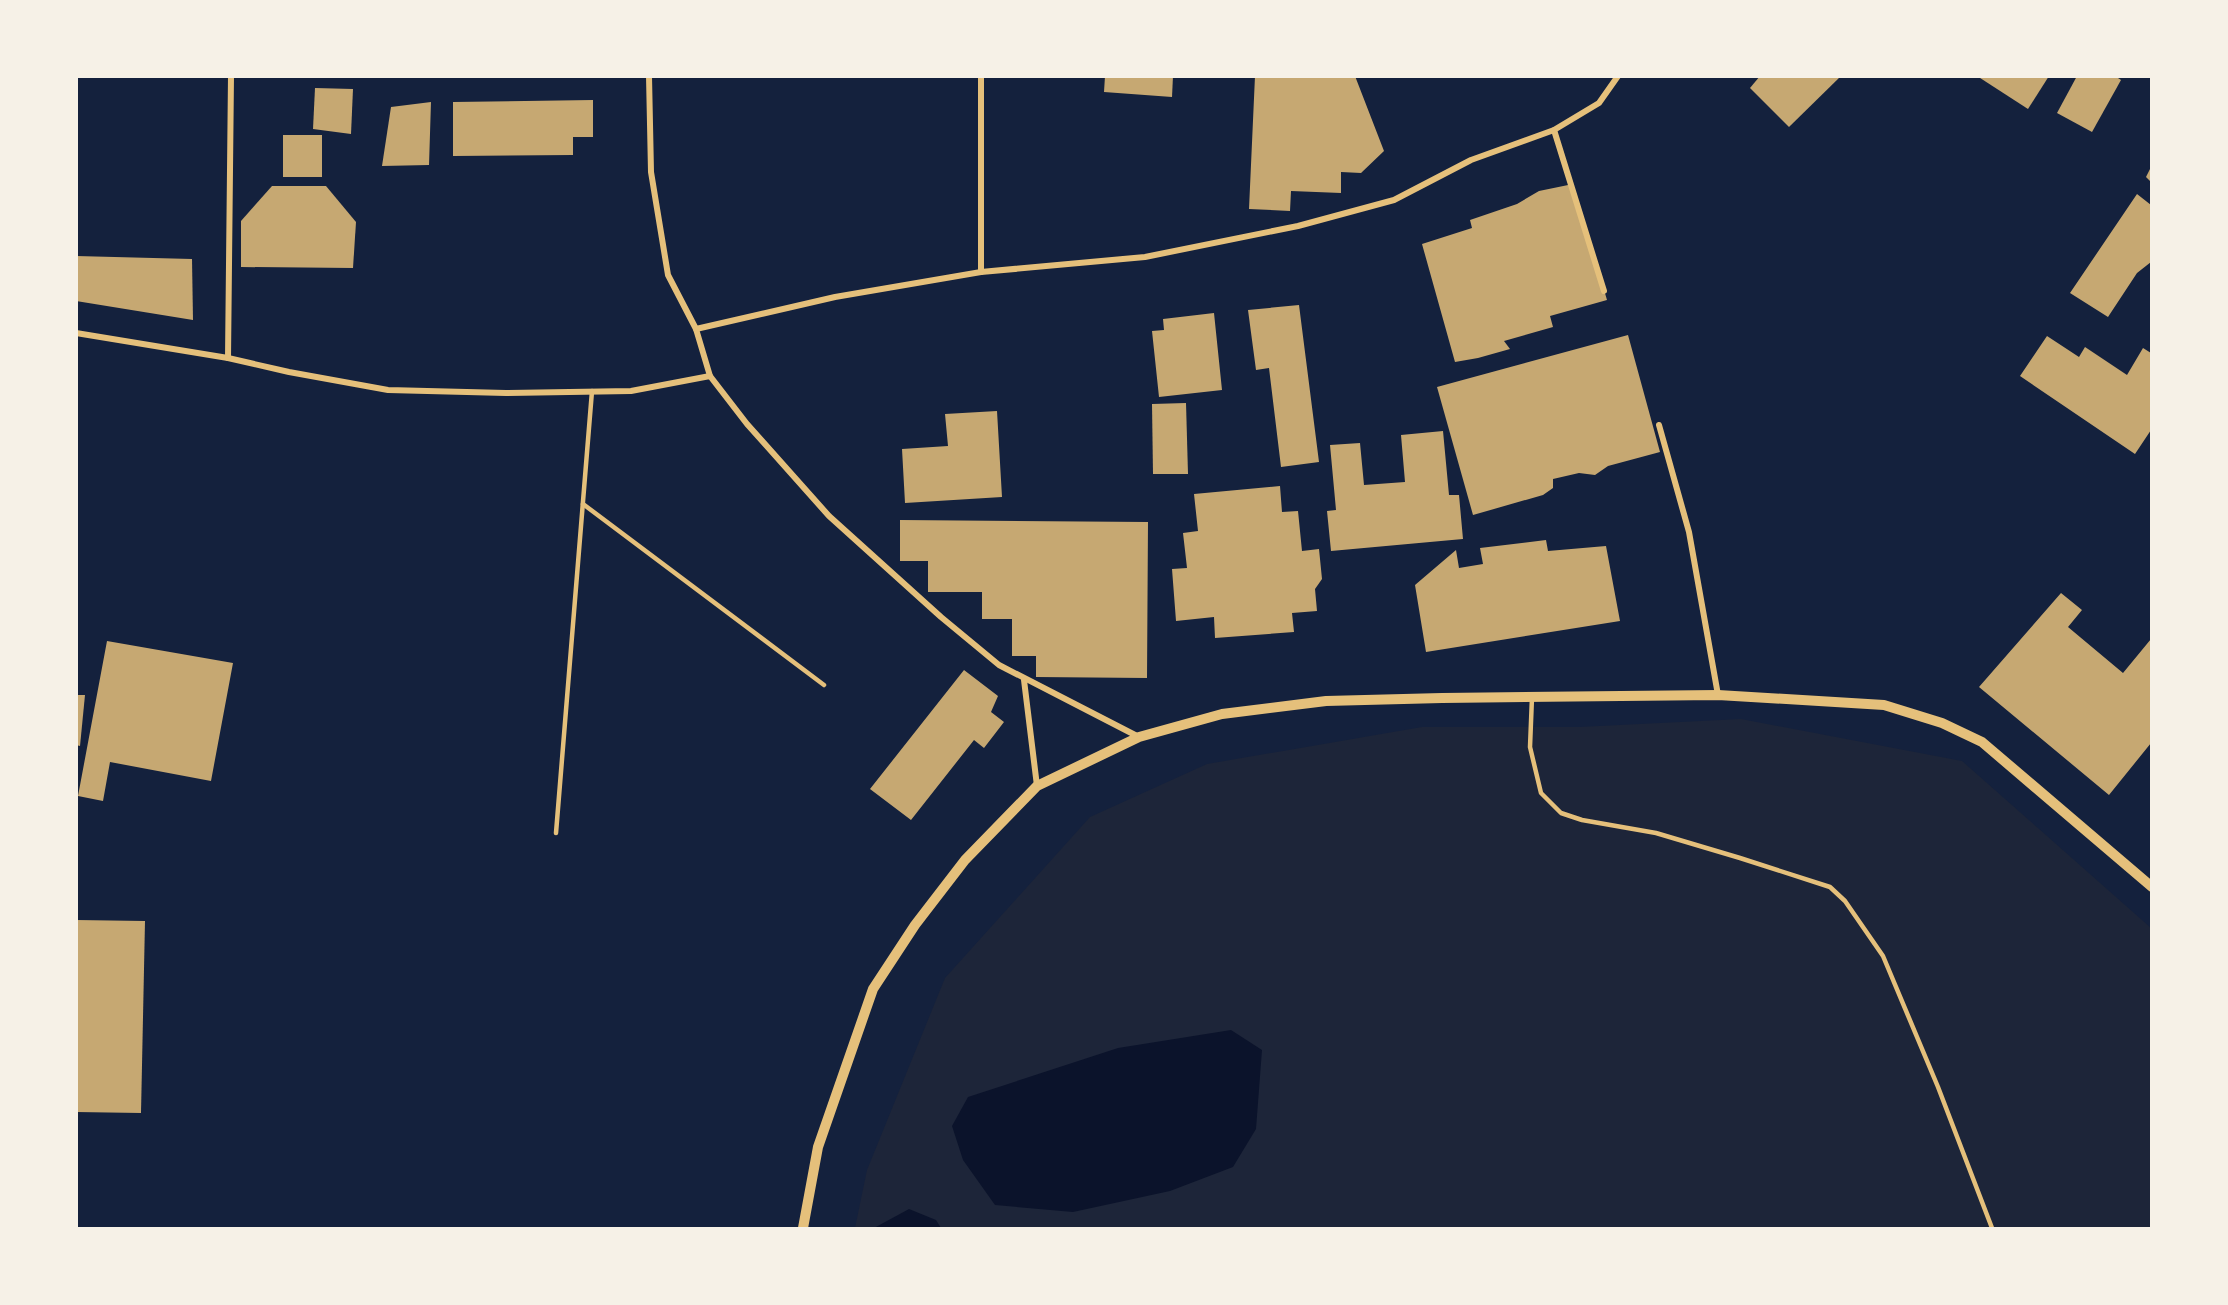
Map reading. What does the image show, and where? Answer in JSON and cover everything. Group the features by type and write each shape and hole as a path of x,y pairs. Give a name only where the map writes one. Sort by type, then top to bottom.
{"street":[{"path":"228,358 231,76"},
{"path":"649,76 651,172 668,275 696,329 711,376 747,424 829,516 941,617 999,665 1024,680 1139,737"},
{"path":"981,76 981,272"},
{"path":"696,329 835,297 981,272 1145,257 1298,226 1394,200 1472,160 1554,130 1599,103 1618,76"},
{"path":"1554,130 1604,291"},
{"path":"76,333 228,358 388,390 506,393 631,391 711,376"},
{"path":"1659,425 1689,532 1718,695"},
{"path":"1024,680 1037,786"},
{"path":"803,1228 818,1148 873,989 915,925 965,861 1037,786 1139,737 1222,714 1326,701 1532,697 1718,695 1884,705 1942,723 1982,742 2151,887"}],"lane":[{"path":"556,833 592,392"},
{"path":"583,504 824,686"},
{"path":"1532,697 1530,747 1541,793 1561,813 1592,822 1656,833 1740,858 1830,887 1845,901 1883,956 1950,1117 1992,1228"}],"shaded area":[{"path":"1741,719 1962,761 2151,928 2151,1228 855,1228 867,1170 945,978 1090,817 1207,764 1422,727 1579,727"},
{"path":"1231,1030 1262,1050 1256,1129 1233,1167 1170,1191 1073,1212 995,1205 963,1160 952,1126 968,1097 1118,1048"},
{"path":"909,1209 936,1220 941,1228 874,1228"}],"building":[{"path":"1105,76 1173,76 1172,97 1104,92"},
{"path":"1255,76 1355,76 1384,151 1361,173 1341,172 1341,193 1291,191 1290,211 1249,209"},
{"path":"1760,76 1841,76 1789,127 1750,88"},
{"path":"1977,76 2049,76 2028,109"},
{"path":"2077,76 2115,76 2121,80 2092,132 2057,113"},
{"path":"315,88 353,89 351,134 313,129"},
{"path":"593,100 593,137 573,137 573,155 453,156 453,102"},
{"path":"431,102 429,165 382,166 391,107"},
{"path":"283,135 322,135 322,177 283,177"},
{"path":"2151,167 2151,182 2146,177"},
{"path":"1573,184 1607,300 1550,316 1553,327 1504,341 1510,349 1455,362 1422,244 1472,228 1470,220 1517,204 1539,191"},
{"path":"272,186 326,186 356,222 353,268 241,267 241,221"},
{"path":"2137,194 2151,205 2151,262 2137,273 2108,317 2070,293"},
{"path":"76,256 192,259 193,320 76,301"},
{"path":"1299,305 1319,462 1281,467 1269,368 1256,370 1248,310"},
{"path":"1214,313 1222,390 1159,397 1152,331 1164,330 1163,319"},
{"path":"1628,335 1660,452 1608,466 1595,475 1579,473 1553,479 1553,488 1543,495 1473,515 1437,387"},
{"path":"2047,336 2079,357 2085,347 2127,375 2143,348 2151,353 2151,430 2135,454 2020,376"},
{"path":"1186,403 1188,474 1153,474 1152,404"},
{"path":"997,411 1002,497 905,503 902,449 948,446 945,414"},
{"path":"1443,431 1449,495 1459,495 1463,539 1331,551 1327,511 1336,510 1330,445 1360,443 1364,485 1405,482 1401,435"},
{"path":"1280,486 1282,512 1298,511 1302,551 1319,549 1322,579 1315,589 1317,611 1292,613 1294,632 1215,638 1214,617 1176,621 1172,569 1187,568 1183,533 1198,531 1194,494"},
{"path":"900,520 1148,522 1147,678 1036,677 1036,656 1012,656 1012,619 982,619 982,592 928,592 928,561 900,561"},
{"path":"1546,540 1548,551 1606,546 1620,621 1426,652 1415,585 1456,550 1459,568 1483,564 1480,548"},
{"path":"2061,593 2082,610 2068,627 2123,673 2151,639 2151,743 2109,795 1979,687"},
{"path":"107,641 233,663 211,781 110,762 103,801 78,796"},
{"path":"964,670 998,696 991,712 1004,722 984,748 974,740 911,820 870,789"},
{"path":"76,695 85,695 80,746 76,745"},
{"path":"76,920 145,921 141,1113 76,1112"}]}
